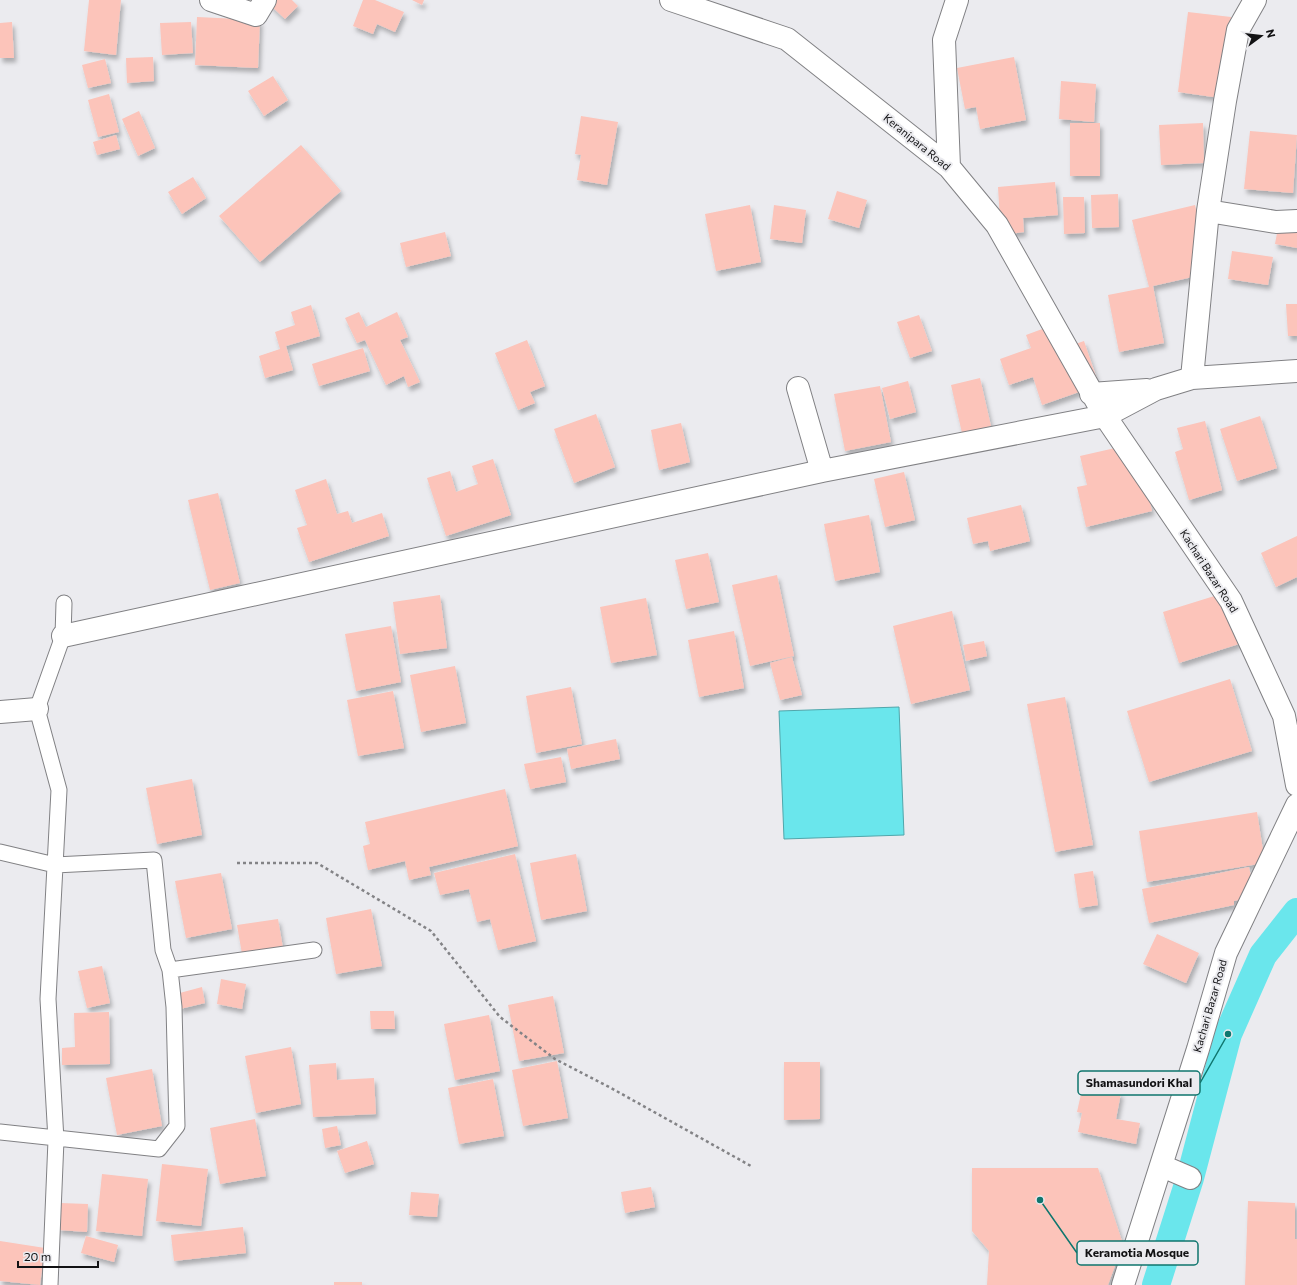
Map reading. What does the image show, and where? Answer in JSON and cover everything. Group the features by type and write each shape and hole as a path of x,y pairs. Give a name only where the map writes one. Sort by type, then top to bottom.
{"street":[{"path":"211,0 256,15 265,0"},
{"name":"Keranipara Road","path":"671,0 787,39 950,167 996,225 1091,394 1105,416"},
{"path":"950,167 944,40 957,0"},
{"path":"1192,378 1208,211 1238,30 1255,0"},
{"path":"1208,211 1276,222 1297,221"},
{"path":"63,636 822,471 1105,416 1156,390 1192,378 1297,371"},
{"path":"798,388 822,471"},
{"path":"1091,394 1156,390"},
{"name":"Kachari Bazar Road","path":"1105,416 1231,600 1284,716 1297,786"},
{"path":"0,712 37,709"},
{"name":"Kachari Bazar Road","path":"1123,1285 1162,1166 1226,953 1297,804"},
{"path":"1162,1166 1190,1178"}],"lane":[{"path":"50,1285 56,1140 48,999 59,790 37,709 63,636 64,603"},
{"path":"0,852 55,864 154,860 163,950 170,970 174,1007 177,1126 159,1149 0,1132"},
{"path":"170,970 314,950"}],"path":[{"path":"237,863 317,863 432,931 500,1017 555,1059 611,1088 751,1166"}],"water":[{"path":"899,707 904,835 784,839 779,711"}],"building":[{"path":"89,0 121,0 116,55 84,51"},
{"path":"271,0 292,0 298,6 285,19 268,3"},
{"path":"363,0 375,0 404,12 395,32 377,24 373,34 353,26"},
{"path":"412,0 424,0 422,5"},
{"path":"1188,12 1231,17 1220,98 1178,92"},
{"path":"197,17 260,20 258,68 195,65"},
{"path":"12,22 14,58 0,58 0,23"},
{"path":"191,22 193,53 162,55 160,23"},
{"path":"153,57 154,81 127,83 126,58"},
{"path":"1014,57 1026,120 980,129 976,107 965,109 957,68"},
{"path":"105,59 111,83 88,88 82,65"},
{"path":"273,76 288,100 264,116 248,91"},
{"path":"1061,81 1096,84 1094,122 1059,119"},
{"path":"109,94 119,132 98,137 88,100"},
{"path":"139,111 155,148 138,156 122,119"},
{"path":"581,116 618,122 607,185 577,180 581,155 575,154"},
{"path":"1070,123 1100,123 1100,176 1070,176"},
{"path":"1203,123 1204,163 1161,165 1159,125"},
{"path":"1250,131 1297,135 1293,193 1244,189"},
{"path":"116,135 120,149 97,155 93,142"},
{"path":"301,145 341,191 260,262 219,216"},
{"path":"193,177 206,198 182,214 168,192"},
{"path":"1055,182 1058,215 1023,218 1024,232 1009,234 1000,220 998,187"},
{"path":"837,191 867,200 859,228 828,219"},
{"path":"1118,194 1119,227 1092,228 1091,195"},
{"path":"1063,197 1084,197 1085,233 1064,234"},
{"path":"750,205 761,262 716,271 705,214"},
{"path":"774,205 806,210 802,243 770,239"},
{"path":"1195,205 1210,273 1153,286 1164,343 1119,352 1108,295 1149,287 1132,220"},
{"path":"1280,217 1297,220 1297,248 1275,244"},
{"path":"445,232 451,256 406,267 400,243"},
{"path":"1232,251 1273,257 1268,285 1228,279"},
{"path":"1286,304 1297,304 1297,336 1288,336"},
{"path":"311,305 320,336 286,346 293,370 265,378 259,356 280,349 275,332 295,325 291,312"},
{"path":"359,312 366,327 397,312 408,337 400,340 420,382 408,387 404,376 386,385 365,340 357,343 345,318"},
{"path":"919,315 932,351 910,358 897,322"},
{"path":"1053,325 1061,349 1084,341 1099,385 1042,405 1033,377 1009,385 1000,359 1031,348 1026,335"},
{"path":"527,340 545,386 530,392 535,403 518,410 495,353"},
{"path":"363,348 370,371 319,386 312,364"},
{"path":"980,378 991,426 962,433 951,385"},
{"path":"908,381 916,412 890,419 882,388"},
{"path":"880,386 891,442 845,451 834,394"},
{"path":"596,414 615,467 574,483 554,429"},
{"path":"1260,416 1277,468 1237,481 1220,429"},
{"path":"1205,421 1222,490 1189,500 1175,452 1183,449 1177,428"},
{"path":"681,423 690,462 659,470 651,430"},
{"path":"1137,443 1152,511 1086,527 1077,487 1087,485 1080,456"},
{"path":"493,459 511,515 446,536 427,478 450,471 456,492 478,484 472,466"},
{"path":"904,472 915,520 885,527 874,479"},
{"path":"326,479 337,514 348,511 352,523 382,513 389,536 309,562 297,528 307,525 295,490"},
{"path":"218,493 240,583 210,590 188,500"},
{"path":"1021,505 1030,541 990,551 988,541 973,544 967,518"},
{"path":"869,515 880,572 835,581 824,524"},
{"path":"1297,536 1297,577 1276,587 1261,553"},
{"path":"708,553 719,602 686,609 675,560"},
{"path":"777,575 794,656 750,666 732,585"},
{"path":"1224,593 1239,644 1179,663 1163,612"},
{"path":"440,595 447,648 400,654 393,602"},
{"path":"646,598 657,655 611,663 600,607"},
{"path":"952,611 970,690 911,704 893,626"},
{"path":"391,626 401,682 356,691 345,634"},
{"path":"734,631 744,688 699,697 688,640"},
{"path":"984,641 987,656 966,661 963,645"},
{"path":"792,657 802,695 780,700 770,663"},
{"path":"455,666 466,723 421,732 410,675"},
{"path":"1230,679 1252,751 1149,782 1127,711"},
{"path":"571,687 582,744 536,753 526,696"},
{"path":"393,691 404,748 358,756 347,700"},
{"path":"1065,697 1093,845 1055,852 1027,704"},
{"path":"616,739 620,759 571,769 567,749"},
{"path":"561,757 566,782 530,789 524,764"},
{"path":"192,779 202,835 157,844 146,788"},
{"path":"505,789 518,846 429,867 431,875 409,880 405,861 368,870 363,846 370,844 365,822"},
{"path":"1257,812 1265,863 1147,882 1139,831"},
{"path":"515,854 536,941 498,950 490,919 477,922 469,889 440,895 434,873"},
{"path":"576,854 587,911 541,920 530,863"},
{"path":"1249,867 1255,896 1234,901 1234,905 1149,923 1142,889"},
{"path":"1093,871 1098,905 1079,908 1074,874"},
{"path":"221,873 232,929 186,938 175,881"},
{"path":"371,909 382,966 336,974 326,918"},
{"path":"278,919 283,948 242,954 237,925"},
{"path":"1157,934 1199,953 1186,983 1143,964"},
{"path":"102,966 110,1003 87,1008 78,971"},
{"path":"221,979 246,984 242,1009 217,1004"},
{"path":"202,987 205,1003 180,1009 176,994"},
{"path":"553,996 564,1053 519,1061 508,1005"},
{"path":"370,1011 394,1011 395,1029 371,1029"},
{"path":"109,1012 110,1064 62,1065 62,1048 75,1047 74,1013"},
{"path":"489,1015 500,1071 455,1080 444,1024"},
{"path":"291,1047 301,1104 256,1113 245,1056"},
{"path":"557,1061 568,1118 523,1126 512,1070"},
{"path":"784,1062 820,1062 820,1119 784,1120"},
{"path":"336,1063 337,1080 374,1078 376,1114 313,1117 309,1065"},
{"path":"152,1069 162,1126 117,1135 106,1078"},
{"path":"493,1079 504,1136 459,1144 448,1088"},
{"path":"1083,1085 1121,1093 1116,1119 1140,1123 1136,1144 1078,1132 1082,1113 1077,1112"},
{"path":"255,1119 266,1176 220,1184 210,1128"},
{"path":"337,1126 341,1145 325,1148 322,1129"},
{"path":"367,1141 374,1164 345,1173 337,1151"},
{"path":"162,1164 208,1169 201,1226 156,1221"},
{"path":"972,1168 1098,1168 1123,1244 1108,1285 987,1285 989,1251 972,1231"},
{"path":"102,1174 148,1179 142,1236 96,1231"},
{"path":"651,1187 655,1207 625,1213 621,1192"},
{"path":"411,1192 439,1194 437,1217 409,1215"},
{"path":"1248,1201 1295,1203 1297,1285 1245,1285"},
{"path":"60,1203 88,1204 87,1232 58,1230"},
{"path":"243,1227 246,1253 174,1261 171,1235"},
{"path":"86,1236 118,1245 114,1262 81,1253"},
{"path":"0,1241 45,1248 40,1285 0,1281"},
{"path":"334,1282 362,1282 362,1285 334,1285"}],"waterway":[{"path":"1156,1285 1190,1178 1228,1034 1263,955 1297,912"}],"place":[{"name":"Shamasundori Khal","path":"1228,1034"},
{"name":"Keramotia Mosque","path":"1040,1200"}]}
